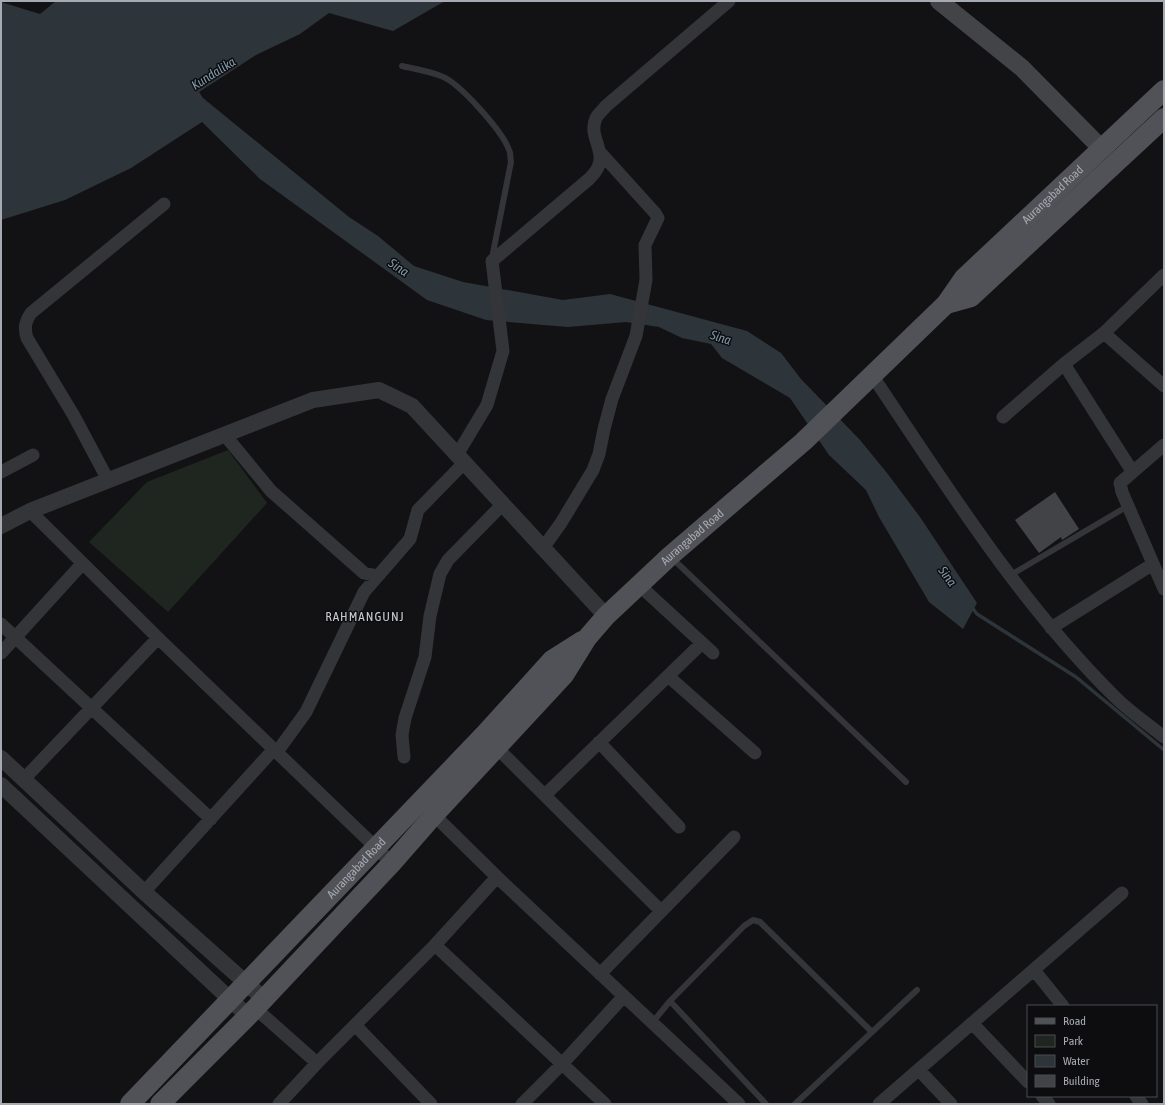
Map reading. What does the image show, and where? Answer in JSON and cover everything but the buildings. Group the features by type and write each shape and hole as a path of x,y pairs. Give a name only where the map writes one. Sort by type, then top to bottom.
{"main road":[{"path":"939,1 1022,68 1101,148"},
{"name":"Aurangabad Road","path":"160,1104 256,1008 392,863 434,815 552,660 587,638 606,616 670,556 803,442 946,304 964,278 1164,90"},
{"name":"Aurangabad Road","path":"946,304 971,297 1164,118"},
{"name":"Aurangabad Road","path":"130,1104 231,1000 375,847 490,741"}],"street":[{"path":"144,892 276,750 306,712 364,592 410,539 418,510 460,459 488,405 503,351 492,266 593,176 598,169 601,160 594,126 596,118 606,106 730,1"},
{"path":"543,548 561,523 592,470 599,454 612,399 636,336 646,280 645,245 658,218 656,213 599,151"},
{"path":"108,480 74,416 27,338 24,329 26,320 31,314 164,204"},
{"path":"1003,417 1064,364 1104,333 1164,275"},
{"path":"1104,333 1164,386"},
{"path":"1064,364 1132,471"},
{"path":"866,381 1009,576 1051,628 1115,697 1164,738"},
{"path":"1,526 30,511 313,400 379,390 412,406 606,616"},
{"path":"224,434 276,496 364,573 378,576"},
{"path":"1162,450 1132,471 1120,482 1128,506 1164,589"},
{"path":"1,472 33,455"},
{"path":"404,757 402,735 405,718 424,657 430,616 440,574 448,560 503,504"},
{"path":"30,511 158,638 392,863"},
{"path":"1,653 82,564"},
{"path":"1051,628 1153,564"},
{"path":"639,585 713,653"},
{"path":"1,624 17,637 212,819"},
{"path":"24,779 93,709 158,638"},
{"path":"545,795 702,643"},
{"path":"668,676 755,753"},
{"path":"490,741 661,911"},
{"path":"599,742 679,827"},
{"path":"1,758 144,892 246,983 256,1008"},
{"path":"1,785 231,1000 256,1008 317,1063"},
{"path":"434,815 497,877 739,1104"},
{"path":"600,974 734,837"},
{"path":"285,1102 317,1063 356,1026 435,945 497,877"},
{"path":"879,1104 1122,893"},
{"path":"435,945 605,1104"},
{"path":"1034,970 1062,1005"},
{"path":"522,1104 562,1064 624,996"},
{"path":"972,1023 1027,1081"},
{"path":"356,1026 431,1104"},
{"path":"919,1070 951,1104"}],"lane":[{"path":"402,66 442,76 461,89 499,132 510,151 511,162 492,266"},
{"path":"1009,576 1128,506"},
{"path":"670,556 906,782"},
{"path":"652,1022 670,1001 744,926 753,920 760,922 872,1032"},
{"path":"795,1104 917,990"},
{"path":"670,1001 766,1104"}],"green space":[{"path":"228,450 267,503 168,612 89,542 147,482"}],"water":[{"name":"Kundalika","path":"56,1 445,1 393,31 329,13 300,34 256,55 199,92 203,98 349,217 378,236 414,266 463,282 563,300 610,294 747,331 781,353 801,379 860,440 887,473 920,517 977,603 963,629 929,602 879,517 866,490 829,455 790,398 722,358 711,344 682,338 659,327 626,322 568,327 486,320 427,300 260,179 202,122 131,168 65,200 1,220 1,2 40,14"}],"waterway":[{"name":"Sina","path":"971,606 977,614 1076,677 1164,750"}],"district":[{"name":"RAHMANGUNJ","path":"365,616"}]}
